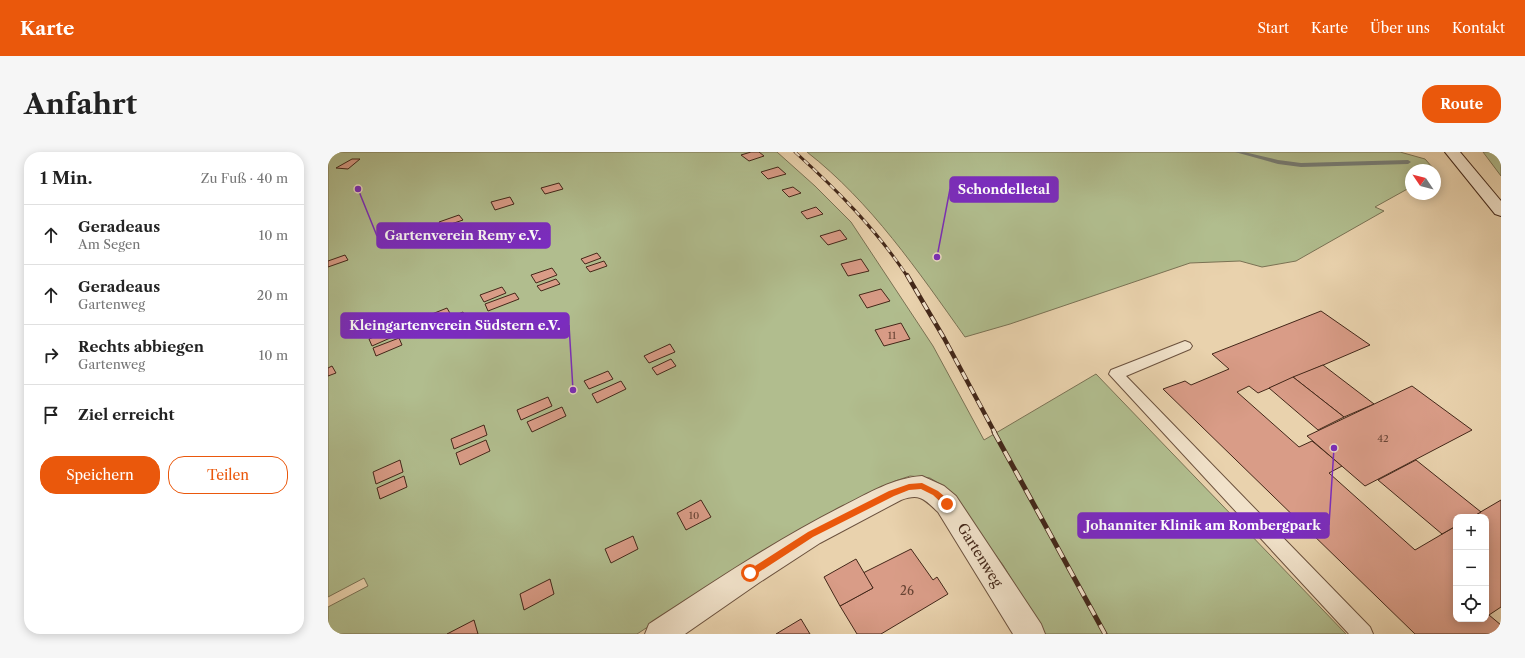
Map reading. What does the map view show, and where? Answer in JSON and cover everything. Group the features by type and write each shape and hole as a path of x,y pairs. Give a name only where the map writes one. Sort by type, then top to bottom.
{"street":[{"path":"1452,152 1501,211"},
{"name":"Gartenweg","path":"660,634 750,573 811,535 892,493 909,487 922,486 935,493 947,504 1030,634"}],"lane":[{"path":"1185,346 1116,374 1363,634"}],"green space":[{"path":"328,152 777,152 815,186 851,222 933,346 984,440 1096,374 1346,634 1045,634 1003,565 945,487 930,478 910,476 895,481 808,525 743,565 637,634 328,634 328,607 368,586 364,578 328,597"},
{"path":"807,152 1400,152 1425,159 1429,164 1405,164 1405,190 1375,207 1384,211 1296,261 1262,267 1240,261 1190,263 1010,324 965,337 892,238 873,215 830,172"},
{"path":"1483,152 1501,152 1501,176"}],"building":[{"path":"751,152 759,152 764,156 749,161 741,155"},
{"path":"352,159 360,159 348,169 336,168"},
{"path":"778,167 786,174 768,179 761,172"},
{"path":"559,183 563,189 545,194 541,188"},
{"path":"793,187 801,193 789,197 782,190"},
{"path":"510,197 514,204 495,210 491,202"},
{"path":"816,207 823,214 807,219 801,212"},
{"path":"459,215 463,220 442,227 439,222"},
{"path":"840,230 847,239 828,245 820,236"},
{"path":"597,253 601,258 585,264 581,259"},
{"path":"345,255 348,260 328,267 328,261"},
{"path":"861,259 869,271 848,276 841,264"},
{"path":"604,261 607,266 590,272 586,267"},
{"path":"552,268 557,275 536,283 531,275"},
{"path":"556,279 560,284 541,291 537,286"},
{"path":"502,287 506,293 484,302 480,295"},
{"path":"881,289 890,301 867,308 859,295"},
{"path":"515,293 519,299 488,311 485,304"},
{"path":"447,308 451,315 431,323 427,316"},
{"path":"1321,311 1370,345 1258,393 1249,386 1237,392 1299,447 1312,441 1342,466 1329,473 1415,550 1453,528 1453,622 1489,622 1489,615 1501,625 1501,634 1415,634 1163,389 1185,381 1191,385 1229,369 1212,354"},
{"path":"463,312 467,319 436,332 432,325"},
{"path":"901,323 910,339 884,346 875,330"},
{"path":"394,329 397,335 372,346 369,339"},
{"path":"399,338 402,345 376,356 373,348"},
{"path":"670,344 675,352 649,363 644,356"},
{"path":"671,359 676,366 657,375 652,368"},
{"path":"1323,365 1374,404 1344,417 1293,377"},
{"path":"332,366 336,373 328,376 328,368"},
{"path":"608,371 613,379 589,389 584,381"},
{"path":"1293,377 1344,417 1318,430 1269,388"},
{"path":"621,381 626,389 597,403 592,394"},
{"path":"1412,386 1472,430 1365,486 1307,436"},
{"path":"548,397 552,406 521,420 517,410"},
{"path":"562,407 566,416 532,432 527,422"},
{"path":"484,425 487,435 454,449 451,439"},
{"path":"486,440 490,451 460,465 456,453"},
{"path":"400,460 403,472 376,484 373,472"},
{"path":"1416,460 1481,512 1477,514 1453,514 1453,528 1442,534 1378,480"},
{"path":"404,476 407,487 380,499 377,488"},
{"path":"701,500 711,517 686,530 677,513"},
{"path":"1501,500 1501,607 1489,615 1489,514 1477,514"},
{"path":"633,536 638,549 611,563 605,549"},
{"path":"911,549 933,580 937,577 948,594 881,634 857,634 840,606 873,588 863,573"},
{"path":"856,559 873,588 840,606 824,577"},
{"path":"550,579 554,594 524,610 520,594"},
{"path":"801,619 810,634 776,634"},
{"path":"474,620 478,634 447,634"}],"waterway":[{"path":"1238,152 1278,162 1301,165 1408,162"}],"railway":[{"path":"795,152 826,181 869,226 907,276"},
{"path":"907,275 944,338 995,433"},
{"path":"994,432 1105,634"}],"place":[{"name":"Gartenverein Remy e.V.","path":"358,189"},
{"name":"Schondelletal","path":"937,257"},
{"name":"Kleingartenverein Südstern e.V.","path":"573,390"},
{"name":"Johanniter Klinik am Rombergpark","path":"1334,448"}],"route":[{"path":"750,573 811,535 892,493 909,487 922,486 935,493 947,504"}]}
